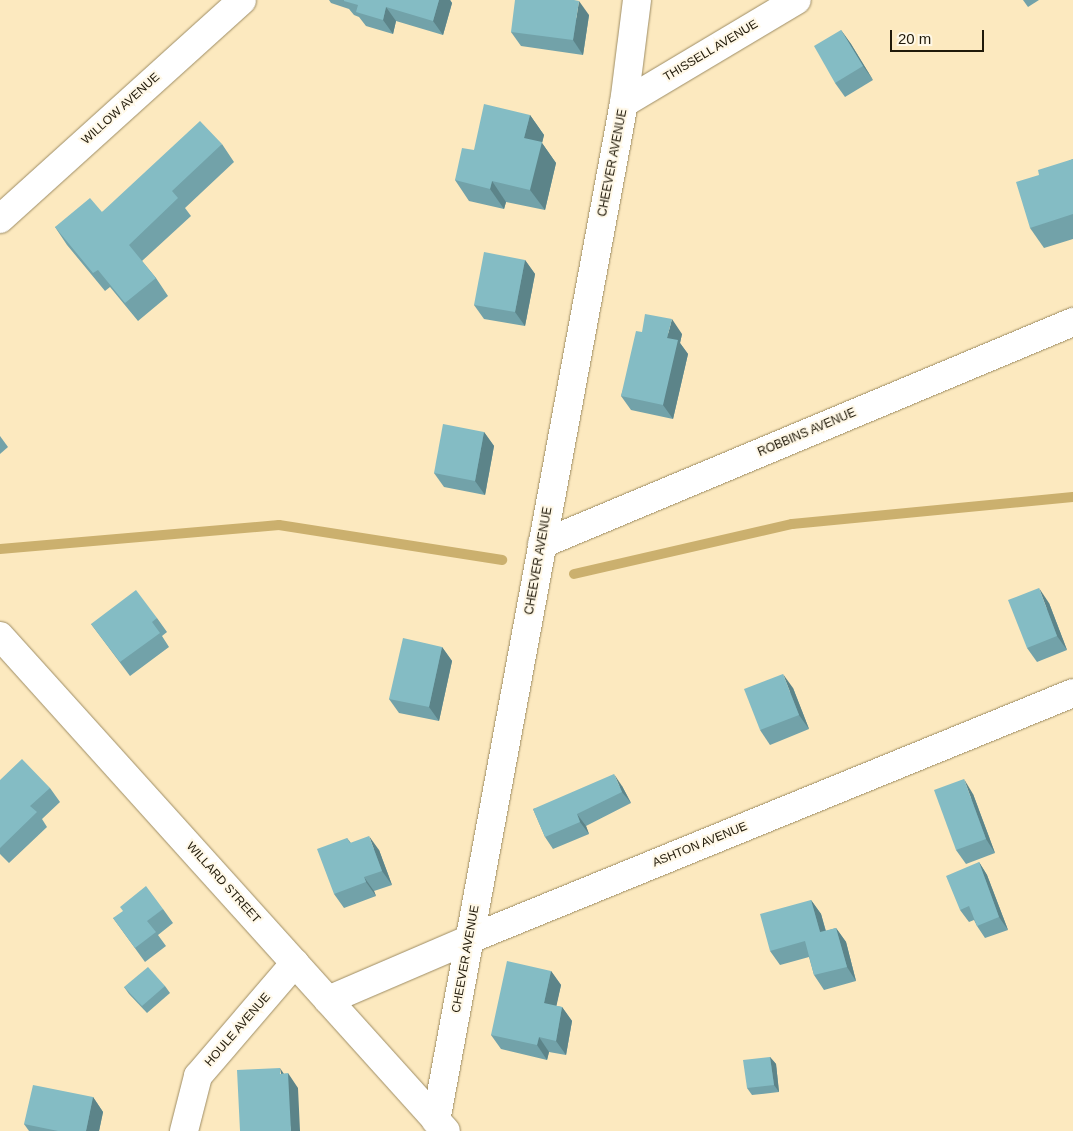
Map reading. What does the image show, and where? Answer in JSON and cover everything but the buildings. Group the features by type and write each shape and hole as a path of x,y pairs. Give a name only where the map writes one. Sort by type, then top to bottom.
{"street":[{"name":"WILLOW AVENUE","path":"0,219 242,0"},
{"name":"CHEEVER AVENUE","path":"441,1126 470,939 624,103 638,0"},
{"name":"THISSELL AVENUE","path":"624,103 797,0"},
{"name":"ROBBINS AVENUE","path":"542,544 1073,322"},
{"name":"WILLARD STREET","path":"0,636 441,1126"},
{"name":"ASHTON AVENUE","path":"328,1000 470,939 1073,693"},
{"name":"HOULE AVENUE","path":"184,1131 198,1076 295,964"}],"waterway":[{"path":"574,574 792,524 1073,497"},
{"path":"0,549 279,525 502,560"}]}
